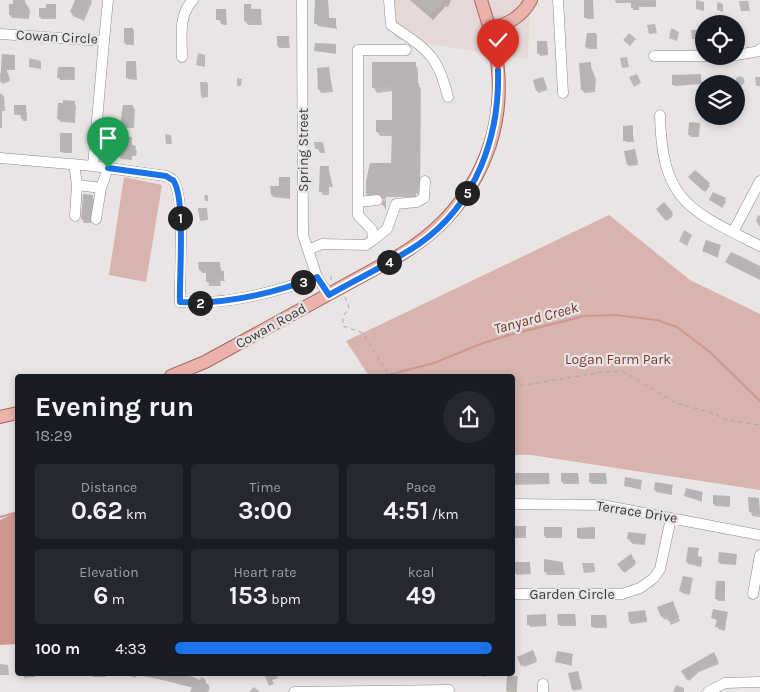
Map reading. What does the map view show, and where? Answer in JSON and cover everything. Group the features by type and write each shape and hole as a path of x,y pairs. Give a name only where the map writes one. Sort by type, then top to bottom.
{"main road":[{"name":"Cowan Road","path":"176,374 205,362 420,243 453,212 477,177 489,149 498,104 498,70 490,29 481,0"},
{"path":"490,29 514,20 522,13 531,0"},
{"path":"0,417 15,414"}],"street":[{"name":"Cowan Circle","path":"0,34 104,41 108,0"},
{"path":"182,57 182,18 185,9 193,0"},
{"name":"Spring Street","path":"302,0 304,235 317,277 332,293"},
{"path":"389,0 391,25 428,52 437,62 448,97"},
{"path":"558,0 563,93"},
{"path":"93,166 104,41"},
{"path":"745,54 760,51 760,49"},
{"path":"373,240 372,230 358,216 358,50 406,50"},
{"path":"654,56 695,56"},
{"path":"660,115 663,156 674,186 686,203 699,214 760,246"},
{"path":"0,158 93,166 166,176 172,180 177,193 180,212 180,302 204,302 261,294 317,277"},
{"path":"74,164 77,185 75,216"},
{"path":"96,219 101,188 108,168"},
{"path":"358,202 381,199 396,204 417,202 424,198 425,181"},
{"path":"733,232 760,181"},
{"path":"77,185 101,188"},
{"path":"308,250 322,244 366,245 387,229 396,204"},
{"name":"Terrace Drive","path":"515,504 602,505 760,535"},
{"name":"Garden Circle","path":"515,594 622,594 640,588 654,578 660,569 671,518"},
{"path":"754,594 760,555"},
{"path":"708,692 725,683 760,682"},
{"path":"294,692 449,690"}],"path":[{"path":"331,276 332,293 338,295 342,293 349,307 342,322 343,326 361,332 388,374"},
{"path":"515,387 622,371 676,403 712,413 727,420 760,425"}],"shaded area":[{"path":"388,0 530,0 528,59 395,39"},
{"path":"15,513 15,644 0,645 0,520"}],"green space":[{"path":"124,177 162,185 146,282 109,275"},
{"name":"Logan Farm Park","path":"609,215 690,280 760,314 760,490 531,455 515,455 515,374 368,374 346,341"}],"building":[{"path":"13,0 25,0 25,6 28,6 28,16 9,15 9,4 13,4"},
{"path":"75,0 90,0 82,18 70,12"},
{"path":"315,0 328,0 329,18 336,18 336,27 328,27 328,24 314,24"},
{"path":"410,0 444,0 429,16"},
{"path":"584,0 593,0 593,17 584,18"},
{"path":"631,0 655,0 655,6 638,5 638,8 631,8"},
{"path":"46,4 56,4 56,17 39,17 39,8 46,8"},
{"path":"244,4 251,4 251,9 261,9 261,22 244,21"},
{"path":"216,9 226,9 226,24 221,24 220,20 216,20"},
{"path":"124,28 133,28 133,44 124,43"},
{"path":"587,33 596,33 596,47 585,47"},
{"path":"277,36 289,36 289,47 277,46"},
{"path":"537,41 547,41 548,54 537,54"},
{"path":"315,43 336,44 336,53 314,51"},
{"path":"2,54 15,55 14,69 6,68 10,79 0,82"},
{"path":"126,61 136,61 136,78 126,78"},
{"path":"372,62 416,62 416,83 419,83 420,177 418,189 414,189 414,192 384,192 384,199 380,194 366,194 366,181 370,163 391,163 392,132 376,132 376,120 392,120 392,86 372,88"},
{"path":"591,62 591,74 594,74 593,89 581,90 579,63"},
{"path":"58,67 75,67 74,78 57,78"},
{"path":"329,67 332,89 318,90 317,68"},
{"path":"701,74 695,75 695,83 672,85 672,75"},
{"path":"543,77 547,88 536,91 533,80"},
{"path":"63,100 75,101 73,120 57,119 58,103 63,103"},
{"path":"14,105 26,105 27,119 21,119 21,114 14,115"},
{"path":"123,105 133,105 133,125 120,125"},
{"path":"689,122 700,125 699,136 688,135"},
{"path":"633,125 633,140 623,141 623,126"},
{"path":"60,133 72,133 72,152 60,152"},
{"path":"120,136 132,137 131,145 136,146 135,153 131,153 130,157 117,155"},
{"path":"635,149 638,163 627,165 624,151"},
{"path":"320,166 329,166 328,177 331,177 331,184 328,184 328,192 319,192"},
{"path":"695,170 710,183 703,191 688,177"},
{"path":"279,177 290,177 290,197 271,195 270,186 279,186"},
{"path":"713,192 726,198 721,206 709,200"},
{"path":"83,194 93,195 89,220 81,219"},
{"path":"664,202 673,213 665,220 656,209"},
{"path":"706,240 721,245 717,257 702,251"},
{"path":"731,252 760,266 759,278 725,262"},
{"path":"198,262 220,262 220,271 224,271 224,278 219,278 219,282 206,282 206,270 199,270"},
{"path":"515,473 549,473 549,482 515,483"},
{"path":"561,473 578,473 579,482 561,482"},
{"path":"589,473 606,473 606,482 589,482"},
{"path":"625,477 642,480 640,489 624,486"},
{"path":"655,482 673,485 671,493 654,490"},
{"path":"686,488 703,492 701,500 684,496"},
{"path":"713,495 730,496 730,505 713,504"},
{"path":"748,497 759,498 760,514 749,512"},
{"path":"515,526 526,526 526,536 515,536"},
{"path":"544,527 562,527 562,536 544,536"},
{"path":"595,527 595,537 577,538 577,528"},
{"path":"628,532 646,534 645,543 630,542 631,539 627,539"},
{"path":"688,547 699,548 697,556 702,557 701,565 686,562"},
{"path":"719,552 737,554 736,564 718,562"},
{"path":"631,554 636,562 623,572 617,564"},
{"path":"544,559 563,562 563,572 544,572"},
{"path":"515,562 530,562 530,572 516,574"},
{"path":"683,576 693,578 689,594 679,591"},
{"path":"716,581 725,581 725,599 715,599"},
{"path":"673,601 679,617 668,621 666,615 661,617 657,607"},
{"path":"713,609 728,612 724,629 715,627 717,619 711,618"},
{"path":"645,610 647,620 629,622 628,612"},
{"path":"546,614 546,624 527,625 527,615"},
{"path":"557,614 575,614 576,624 558,625"},
{"path":"591,615 606,615 607,626 591,627"},
{"path":"533,650 537,660 521,666 517,657"},
{"path":"557,651 573,654 571,665 555,662"},
{"path":"714,652 718,661 698,670 687,680 681,671"},
{"path":"578,671 582,687 572,690 568,673"},
{"path":"146,676 190,676 200,680 201,677 209,685 206,692 190,692 192,687"},
{"path":"507,676 518,676 516,692 506,691"}],"waterway":[{"name":"Tanyard Creek","path":"392,374 434,363 483,343 513,334 584,316 615,315 657,320 677,327 710,352 760,401"},
{"name":"Tanyard Creek","path":"0,517 15,513"}],"route":[{"path":"108,168 166,176 172,180 177,193 180,212 180,302 211,302 261,294 317,277 329,295 420,243 437,229 466,196 483,164 493,134 498,104 498,70"}]}
